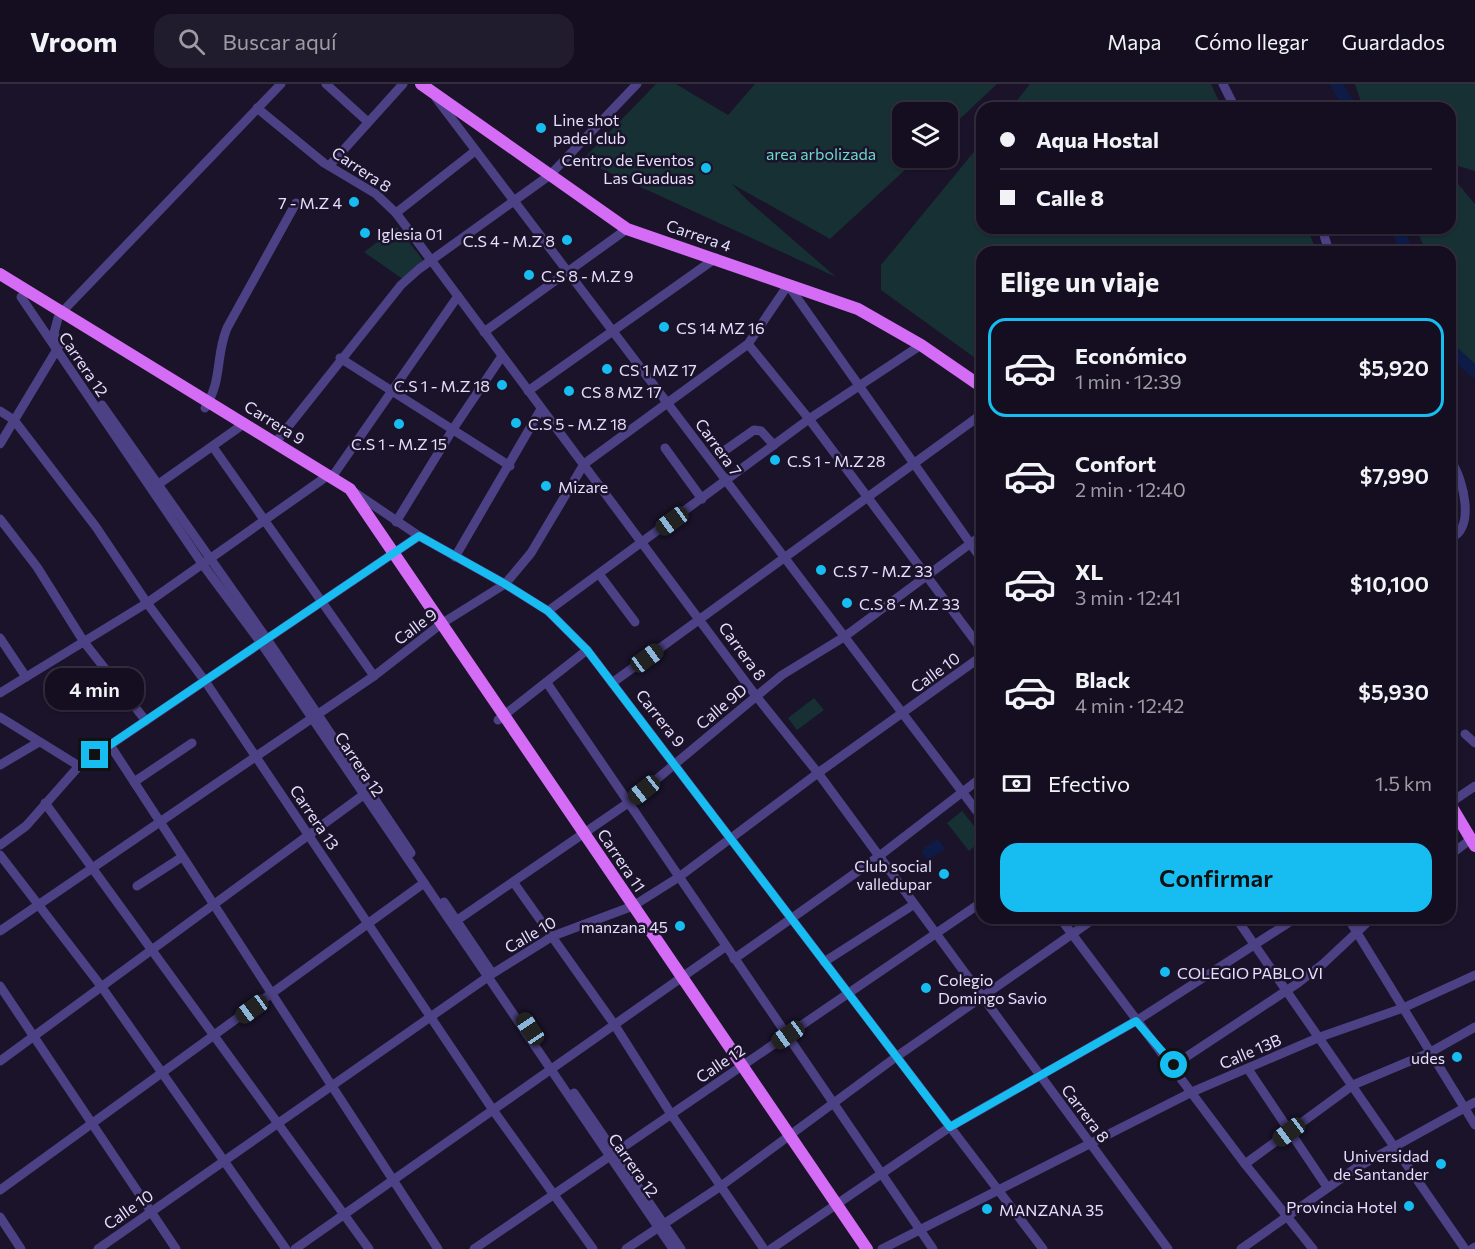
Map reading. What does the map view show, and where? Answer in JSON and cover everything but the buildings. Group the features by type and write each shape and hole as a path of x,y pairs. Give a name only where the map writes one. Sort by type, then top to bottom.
{"main road":[{"name":"Carrera 4","path":"421,84 627,228 858,309 921,345 976,383"},
{"name":"Carrera 9","path":"0,274 60,315 328,478"},
{"name":"Carrera 9","path":"0,283 21,297 60,315"},
{"name":"Carrera 9","path":"242,426 276,442 346,491"},
{"name":"Carrera 11","path":"346,491 787,1137 860,1249"},
{"path":"1456,813 1473,842"},
{"name":"Carrera 11","path":"833,1206 867,1249"}],"street":[{"path":"60,315 281,84"},
{"path":"326,84 368,122"},
{"path":"329,166 403,84"},
{"path":"276,442 340,358 401,285 550,175 637,84"},
{"path":"1223,84 1232,102"},
{"name":"Carrera 7","path":"433,93 976,810"},
{"name":"Carrera 8","path":"257,108 329,166 376,194 396,213 701,619 756,696 818,773 1167,1249"},
{"path":"396,213 475,151"},
{"path":"207,405 218,382 223,339 227,328 296,203"},
{"path":"484,332 627,228"},
{"path":"528,391 716,258"},
{"path":"788,285 976,551"},
{"name":"Calle 9","path":"0,931 374,676 438,626 505,584 531,553 584,464 748,344 788,285"},
{"path":"0,693 147,603 328,478 393,392 458,296"},
{"name":"Carrera 12","path":"21,297 264,641 612,1155 681,1249"},
{"name":"Carrera 12","path":"58,348 54,336 60,315"},
{"path":"748,344 809,419 976,642"},
{"path":"548,611 809,419 921,345"},
{"path":"0,444 58,348"},
{"path":"396,522 453,429 502,356"},
{"path":"340,358 510,466"},
{"path":"455,557 510,466 541,409"},
{"name":"Carrera 13","path":"0,411 14,420 96,527 147,603 205,681 493,1110 593,1249"},
{"path":"612,683 976,418"},
{"path":"155,487 242,426"},
{"path":"724,451 754,430 761,431 774,445"},
{"path":"213,447 374,676"},
{"path":"665,448 702,499"},
{"path":"1456,468 1466,481 1473,497 1474,508 1469,528 1456,536"},
{"name":"Carrera 9","path":"346,491 548,611 587,650 1043,1249"},
{"path":"0,519 37,567 84,642 146,721"},
{"path":"0,845 26,826 79,766 419,536"},
{"name":"Calle 9D","path":"454,922 628,803 782,675 844,637 976,539"},
{"path":"599,574 635,622"},
{"path":"0,638 26,677"},
{"path":"500,718 587,650"},
{"name":"Calle 10","path":"98,1249 490,976 553,936 629,907 679,877 818,773 903,715 976,660"},
{"path":"546,683 835,1103 880,1175 933,1249"},
{"path":"0,717 79,766"},
{"path":"1465,734 1475,743"},
{"path":"0,765 39,742"},
{"path":"134,782 192,743"},
{"path":"110,745 271,996 438,1249"},
{"path":"734,959 878,857 976,782"},
{"path":"1456,799 1475,786"},
{"path":"0,1061 366,793"},
{"name":"Carrera 12","path":"366,793 424,883 454,922"},
{"path":"45,803 369,1249"},
{"path":"1456,852 1473,842"},
{"path":"0,855 101,986 286,1249"},
{"path":"138,886 182,857"},
{"path":"0,1190 424,883"},
{"path":"514,883 614,1024 671,1114 764,1249"},
{"path":"824,962 913,905"},
{"name":"Calle 12","path":"480,1247 976,906"},
{"path":"1065,924 1136,1021 1174,1065 1245,1164 1313,1249"},
{"path":"626,1249 721,1186 896,1058 1087,924"},
{"path":"1240,924 1465,1249"},
{"path":"771,1249 950,1127 1136,1021 1287,924"},
{"path":"1352,924 1475,1125"},
{"path":"1174,1065 1324,963 1365,924"},
{"path":"295,1249 725,946"},
{"name":"Calle 13B","path":"882,1249 1192,1092 1320,1037 1403,1008 1475,975"},
{"path":"0,986 90,1124 176,1249"},
{"path":"1245,1164 1353,1084 1429,1053 1475,1027"},
{"path":"1248,1069 1327,1187"},
{"path":"1241,1249 1327,1187 1394,1146 1475,1102"},
{"path":"0,1217 21,1249"},
{"name":"Carrera 12","path":"662,1225 673,1249"}],"green space":[{"name":"area arbolizada","path":"656,84 676,84 728,115 755,84 997,84 958,121 958,102 892,102 892,168 907,168 830,239 732,184 746,199 836,277 582,160"},
{"path":"1030,84 1211,84 1219,102 1016,102"},
{"path":"1355,84 1475,84 1475,171 1456,165 1456,102 1361,102"},
{"path":"976,149 976,234 1310,234 1314,246 976,246 976,359 881,290 881,265"},
{"path":"1456,183 1458,184 1475,204 1475,364 1472,364 1456,347 1456,246 1424,246 1418,234 1456,234"},
{"path":"397,227 423,260 404,280 364,252"},
{"path":"814,698 824,710 797,730 788,718"},
{"path":"962,811 976,828 976,845 969,851 947,823"}],"water":[{"path":"938,839 945,849 927,860 922,853 925,847"}],"waterway":[{"path":"1336,84 1347,102"},
{"path":"1400,234 1404,246"},
{"path":"1456,355 1475,372"}],"place":[{"name":"Line shot padel club","path":"541,128"},
{"name":"Centro de Eventos Las Guaduas","path":"706,168"},
{"name":"7 - M.Z 4","path":"354,202"},
{"name":"Iglesia 01","path":"365,233"},
{"name":"C.S 4 - M.Z 8","path":"567,240"},
{"name":"C.S 8 - M.Z 9","path":"529,275"},
{"name":"CS 14 MZ 16","path":"664,327"},
{"name":"CS 1 MZ 17","path":"607,369"},
{"name":"C.S 1 - M.Z 18","path":"502,385"},
{"name":"CS 8 MZ 17","path":"569,391"},
{"name":"C.S 5 - M.Z 18","path":"516,423"},
{"name":"C.S 1 - M.Z 15","path":"399,424"},
{"name":"C.S 1 - M.Z 28","path":"775,460"},
{"name":"Mizare","path":"546,486"},
{"name":"C.S 7 - M.Z 33","path":"821,570"},
{"name":"C.S 8 - M.Z 33","path":"847,603"},
{"name":"Club social valledupar","path":"944,874"},
{"name":"manzana 45","path":"680,926"},
{"name":"COLEGIO PABLO VI","path":"1165,972"},
{"name":"Colegio Domingo Savio","path":"926,988"},
{"name":"udes","path":"1457,1057"},
{"name":"Universidad de Santander","path":"1441,1164"},
{"name":"Provincia Hotel","path":"1409,1206"},
{"name":"MANZANA 35","path":"987,1209"}],"route":[{"path":"95,755 419,536 548,611 587,650 950,1127 1136,1021 1174,1065"}]}
